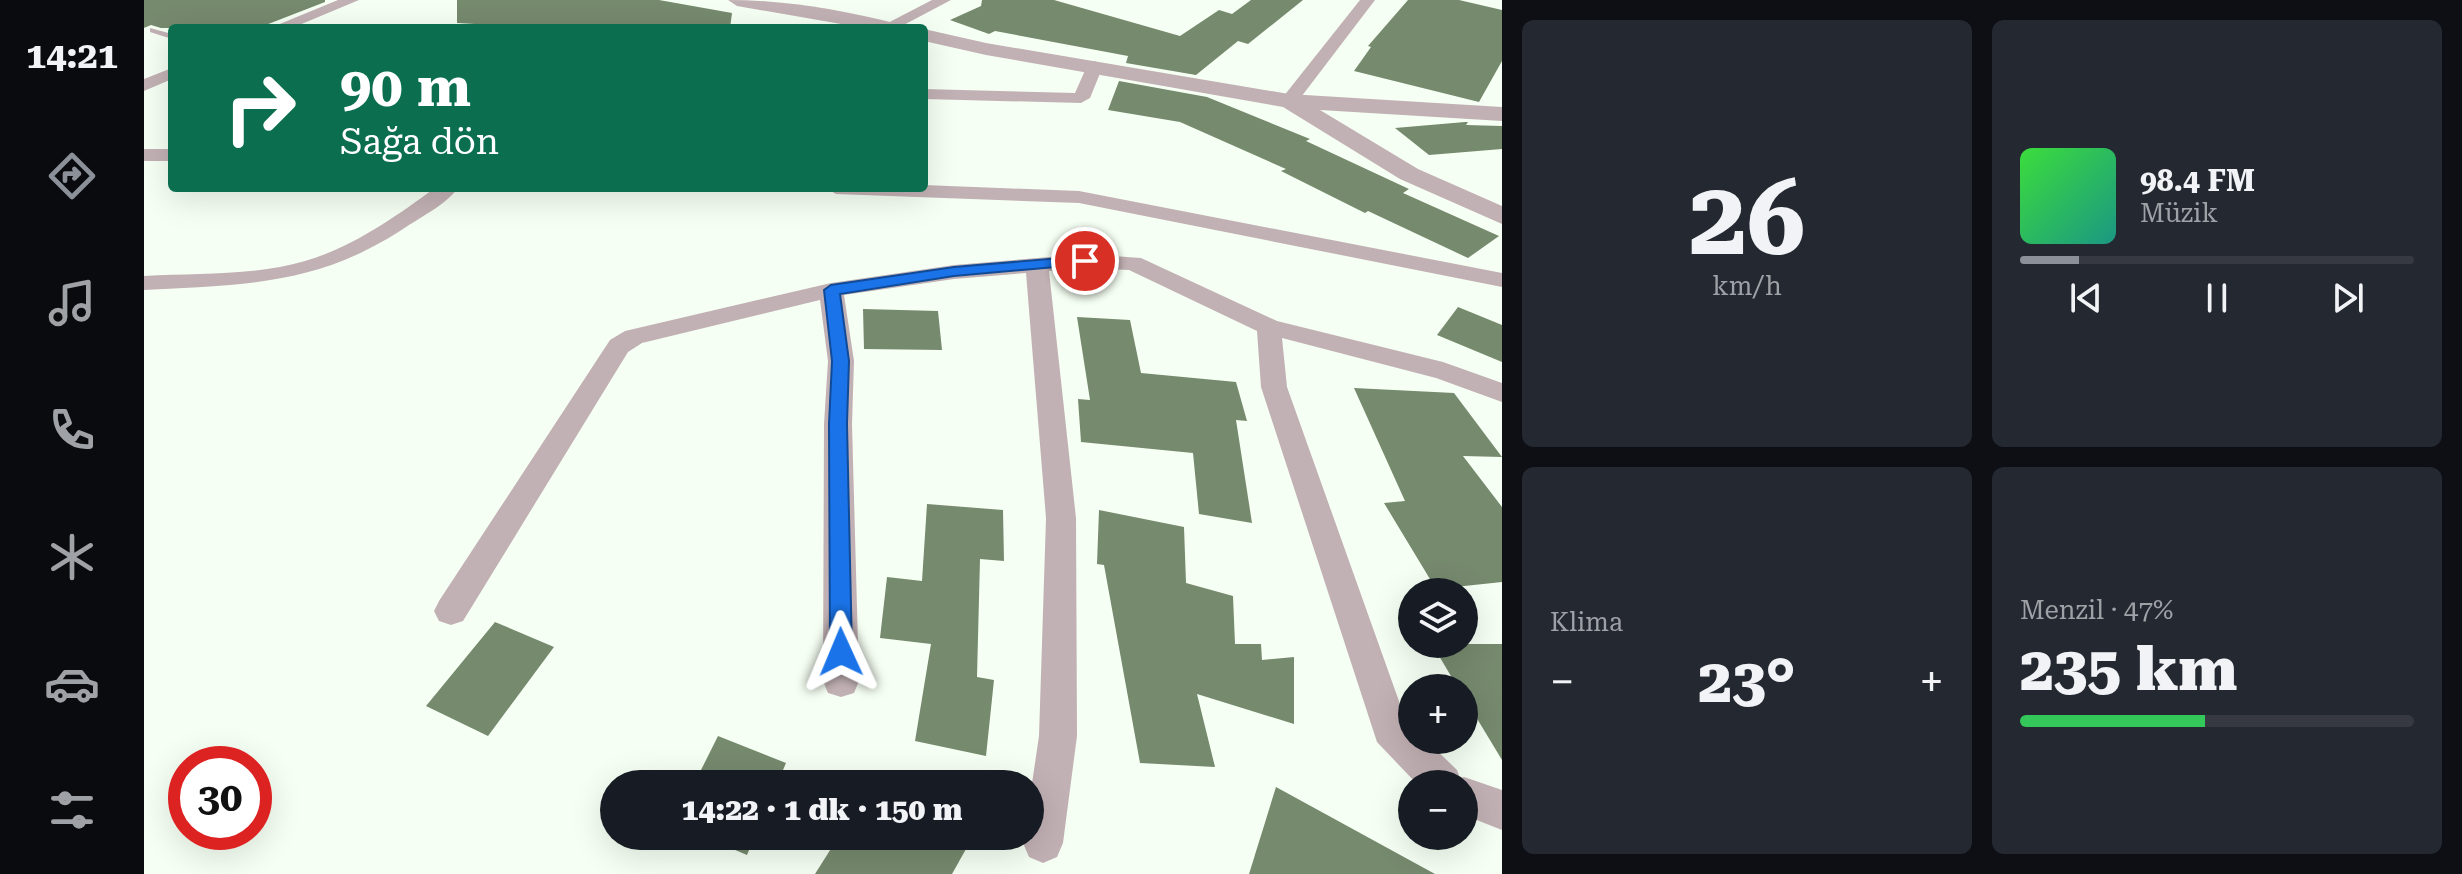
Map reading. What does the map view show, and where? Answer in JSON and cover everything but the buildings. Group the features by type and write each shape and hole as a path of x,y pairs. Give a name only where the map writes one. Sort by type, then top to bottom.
{"street":[{"path":"289,24 352,0"},
{"path":"737,0 866,24"},
{"path":"896,24 944,0"},
{"path":"1289,101 1368,0"},
{"path":"928,36 1289,101 1502,114"},
{"path":"928,94 1081,98 1095,66"},
{"path":"144,86 168,75"},
{"path":"1289,101 1409,174 1502,216"},
{"path":"144,155 168,155"},
{"path":"928,191 1079,197 1502,280"},
{"path":"144,283 276,273 331,260 411,216 443,192"},
{"path":"451,611 619,346 634,337 831,290 954,272 1037,264 1085,261 1133,263 1269,327 1443,371 1502,393"},
{"path":"1037,264 1061,518 1058,736 1044,836"},
{"path":"831,290 841,361 838,424 841,681"},
{"path":"1269,327 1274,387 1390,729 1430,770"},
{"path":"1478,801 1502,810"}],"lane":[{"path":"153,30 168,36"}],"route":[{"path":"841,652 838,424 841,361 831,290 954,272 1085,261"}]}
